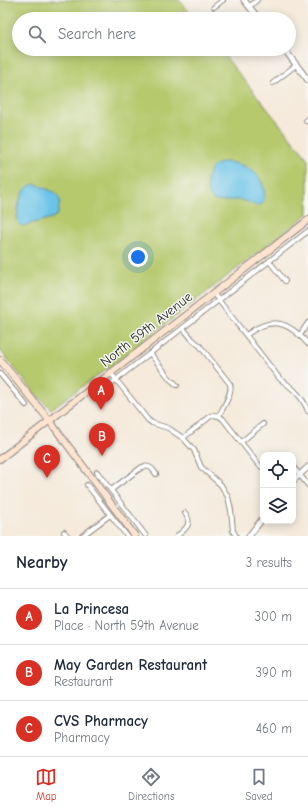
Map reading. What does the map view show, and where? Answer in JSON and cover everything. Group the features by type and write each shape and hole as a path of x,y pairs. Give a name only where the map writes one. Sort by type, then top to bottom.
{"main road":[{"name":"North 59th Avenue","path":"0,459 110,372 308,220"},
{"path":"0,360 49,420 135,536"}],"street":[{"path":"214,7 223,0"},
{"path":"244,0 253,12"},
{"path":"249,7 256,0"},
{"path":"289,56 308,80"},
{"path":"273,83 296,65"},
{"name":"North 59th Avenue","path":"100,392 308,231"},
{"path":"269,261 285,281"},
{"path":"213,293 280,379 293,388 305,404 308,411"},
{"path":"300,335 308,322"},
{"path":"246,335 261,325 268,323 287,326 300,335 308,344"},
{"path":"183,328 200,346 230,384 230,394 219,416"},
{"path":"150,354 170,379 177,385"},
{"path":"110,372 148,420 152,423 168,428 183,438 194,450 201,467 216,480 225,491 231,510 232,525 236,536"},
{"path":"1,376 26,405"},
{"path":"183,438 212,416 219,416 260,466"},
{"path":"241,442 263,424"},
{"path":"111,490 142,467 145,466 151,468 156,474"},
{"path":"296,478 308,467"},
{"path":"296,470 308,485"},
{"path":"97,472 146,536"},
{"path":"87,485 127,536"},
{"path":"177,536 185,530 188,525 188,517 185,513"},
{"path":"82,536 110,515"},
{"path":"249,536 260,522"},
{"path":"64,532 68,536"}],"green space":[{"path":"0,0 179,0 189,12 12,12 12,56 225,56 308,159 308,214 111,366 51,409 36,395 0,350"}],"water":[{"path":"223,162 236,164 248,168 254,172 262,182 265,195 262,204 257,206 240,200 221,202 210,196 207,184 209,173 213,167"},
{"path":"36,184 56,193 60,201 57,215 52,218 22,226 19,224 17,213 20,200 26,189 31,185"}],"place":[{"name":"La Princesa","path":"101,410"},
{"name":"May Garden Restaurant","path":"102,456"},
{"name":"CVS Pharmacy","path":"47,478"}]}
